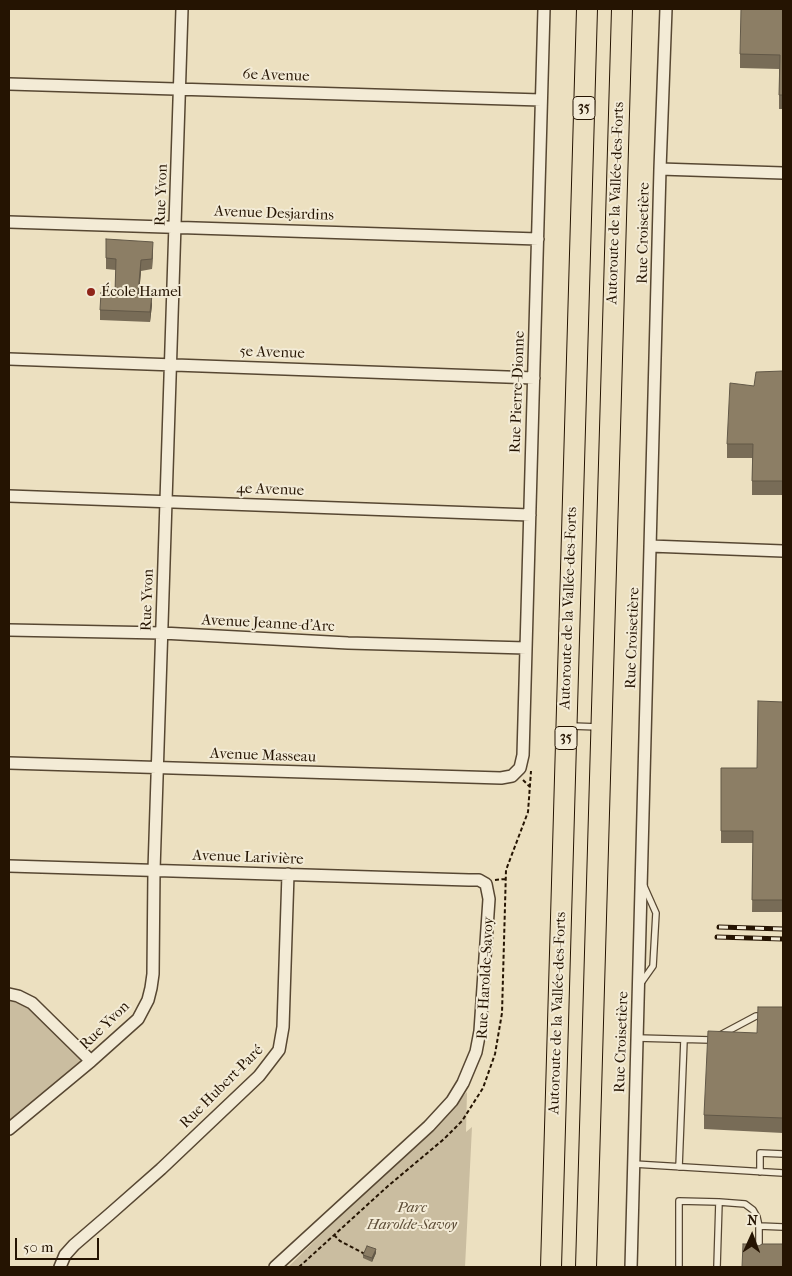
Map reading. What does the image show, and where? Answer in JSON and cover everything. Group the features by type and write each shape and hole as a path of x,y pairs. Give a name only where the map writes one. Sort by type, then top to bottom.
{"highway":[{"name":"Autoroute de la Vallée-des-Forts","path":"551,1267 587,9"},
{"name":"Autoroute de la Vallée-des-Forts","path":"586,1267 622,9"}],"street":[{"name":"Rue Yvon","path":"9,1129 138,1019 148,1000 153,974 157,767 182,9"},
{"name":"Rue Pierre-Dionne","path":"519,777 523,761 544,9"},
{"name":"Rue Croisetière","path":"630,1267 666,9"},
{"name":"6e Avenue","path":"9,84 541,100"},
{"path":"660,169 783,173"},
{"name":"Avenue Desjardins","path":"9,222 538,238"},
{"name":"5e Avenue","path":"9,359 534,378"},
{"name":"4e Avenue","path":"9,496 530,515"},
{"path":"650,546 783,551"},
{"name":"Avenue Jeanne-d'Arc","path":"9,630 162,633 348,643 526,648"},
{"name":"Avenue Masseau","path":"9,763 519,777"},
{"name":"Avenue Larivière","path":"9,866 479,880 486,884"},
{"name":"Rue Hubert-Paré","path":"60,1267 65,1255 74,1245 259,1076 279,1050 282,1027 288,874"},
{"name":"Rue Harolde-Savoy","path":"275,1267 429,1126 446,1109 458,1093 472,1063 480,1031 489,899 486,884"},
{"path":"9,994 32,1003 91,1061"}],"lane":[{"path":"566,726 601,727"},
{"path":"637,1038 711,1040 756,1016 774,1016"},
{"path":"679,1167 684,1040"},
{"path":"760,1172 760,1153 783,1154"},
{"path":"634,1164 783,1173"},
{"path":"679,1267 679,1201 736,1203 749,1206 757,1217 759,1226 759,1253"},
{"path":"717,1267 719,1202"},
{"path":"759,1226 783,1227"}],"path":[{"name":"Rue Harolde-Savoy","path":"299,1267 388,1186 455,1129 483,1088 495,1054 502,1012 505,879 508,862 528,812 530,787 519,777"},
{"path":"498,879 505,879"},
{"path":"334,1235 340,1241 365,1254"}],"green space":[{"path":"9,996 22,998 91,1061 9,1133"},
{"name":"Parc Harolde-Savoy","path":"467,1092 466,1132 472,1127 465,1267 288,1267"}],"building":[{"path":"741,9 783,9 783,95 779,95 780,55 740,54"},
{"path":"106,239 153,242 152,259 141,260 138,294 152,295 150,312 100,310 101,292 115,292 116,259 106,258"},
{"path":"783,371 783,481 752,481 753,444 727,444 730,383 754,386 756,372"},
{"path":"758,701 783,702 783,900 752,900 753,831 721,831 721,768 757,768"},
{"path":"758,1007 783,1007 783,1118 704,1115 708,1031 757,1033"},
{"path":"743,1244 759,1246 762,1244 783,1244 783,1267 742,1267"},
{"path":"367,1246 376,1249 372,1258 363,1255"}],"railway":[{"path":"719,927 783,929"},
{"path":"717,937 783,939"}],"place":[{"name":"École Hamel","path":"91,292"}]}
